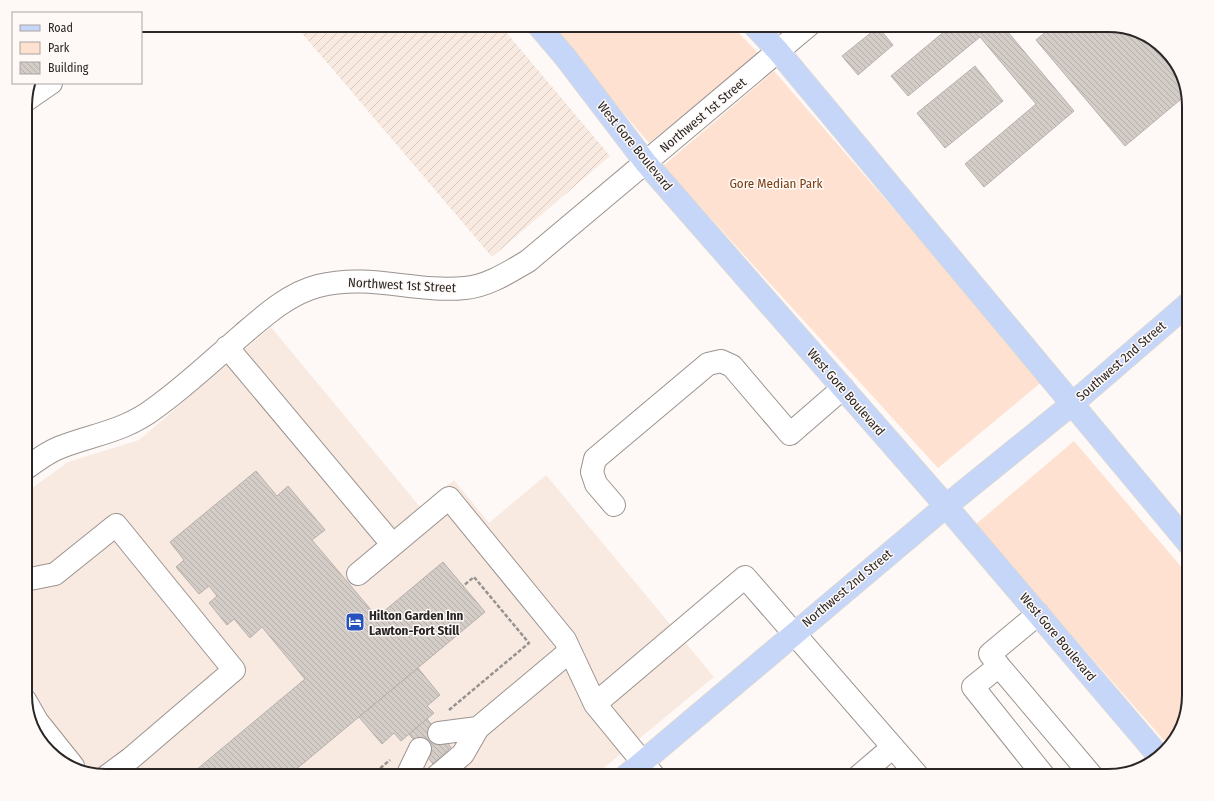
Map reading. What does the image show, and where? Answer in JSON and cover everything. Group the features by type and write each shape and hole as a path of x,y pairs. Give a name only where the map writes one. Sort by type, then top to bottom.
{"main road":[{"name":"West Gore Boulevard","path":"544,32 571,64 646,163 946,506 1156,752"},
{"path":"760,32 778,51 1182,536"},
{"name":"Southwest 2nd Street","path":"1072,404 1182,309"},
{"name":"Northwest 2nd Street","path":"648,769 793,634 946,506 1072,404"}],"street":[{"name":"Northwest 1st Street","path":"32,464 59,447 128,426 155,409 260,319 292,296 317,286 344,281 373,281 420,288 467,288 496,279 528,260 646,163 801,32"},
{"path":"33,96 50,84"},
{"path":"227,348 392,544"},
{"path":"614,505 596,484 592,472 595,458 708,364 721,361 732,366 790,434 843,388"},
{"path":"358,574 392,544 449,498 565,640 595,704 648,769"},
{"path":"32,579 56,574 116,525 234,670 116,769"},
{"path":"595,704 745,577 912,769"},
{"path":"1038,614 990,654 1086,769"},
{"path":"446,769 463,754 478,728 570,651"},
{"path":"999,666 973,687 1038,769"},
{"path":"36,717 67,758"},
{"path":"439,733 478,728"},
{"path":"866,769 893,747"},
{"path":"410,769 420,749"}],"path":[{"path":"446,712 529,643 474,577 463,586"},
{"path":"379,769 394,757"}],"shaded area":[{"path":"301,32 506,32 610,156 492,257"},
{"path":"271,327 420,507 454,480 489,523 546,475 714,677 602,769 106,769 87,766 62,737 34,698 32,692 32,488 68,462 139,440"}],"green space":[{"path":"554,32 738,32 758,53 649,143"},
{"name":"Gore Median Park","path":"774,71 1043,381 938,468 663,166"},
{"path":"1074,441 1182,568 1182,695 1178,719 1165,742 975,525"}],"building":[{"path":"872,32 882,32 893,45 858,75 842,56"},
{"path":"944,32 1008,32 1074,111 984,187 965,164 1036,104 980,37 908,96 891,76"},
{"path":"1046,32 1113,32 1132,36 1149,44 1167,61 1176,77 1181,99 1125,146 1036,40"},
{"path":"975,66 1003,101 945,148 917,113"},
{"name":"Hilton Garden Inn Lawton-Fort Still","path":"256,471 277,496 288,486 325,530 312,540 377,617 443,562 485,612 296,769 197,769 305,679 262,627 250,638 234,619 227,625 209,603 217,596 209,586 199,594 176,567 184,560 170,542"},
{"path":"418,668 440,695 427,706 434,713 401,741 394,733 382,744 359,717"},
{"path":"427,719 451,747 433,764 409,734"}],"place":[{"name":"Hilton Garden Inn Lawton-Fort Still","path":"355,622"}]}
